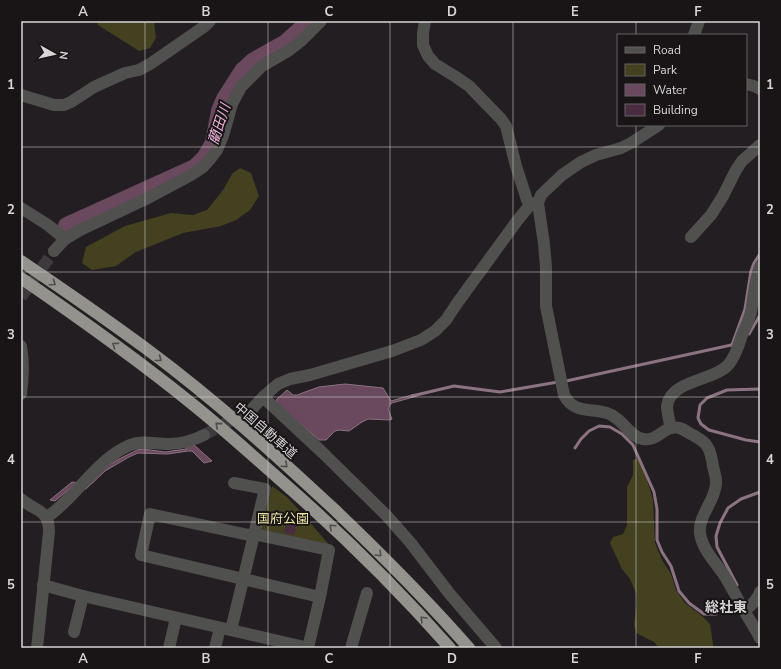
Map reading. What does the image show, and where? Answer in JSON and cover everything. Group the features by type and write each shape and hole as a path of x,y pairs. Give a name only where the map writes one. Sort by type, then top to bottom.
{"highway":[{"name":"中国自動車道","path":"21,261 148,350 256,438 366,540 419,593 469,648"},
{"path":"21,278 140,363 247,450 356,549 450,648"}],"street":[{"path":"21,95 54,104 64,105 94,87 125,73 139,70 150,64 210,21"},
{"path":"54,251 65,239 80,230 148,198 203,167 217,150 223,136 232,104 241,87 262,66 288,51 321,21"},
{"path":"425,21 423,45 428,56 435,64 456,76 468,86 506,126 516,166 528,200 534,204 544,244 546,267 546,306 564,396 574,407 607,413 616,418 636,437 648,440 670,428 678,428 702,440 707,445 711,454 716,484 714,493 702,522 700,532 704,545 725,576 760,638"},
{"path":"694,34 699,21"},
{"path":"747,84 760,89"},
{"path":"252,410 263,397 278,384 392,351 421,340 435,331 446,320 509,233 541,195 562,175 581,162 596,155 626,145 657,126"},
{"path":"691,237 711,215 742,161 760,145"},
{"path":"21,208 48,225 65,239"},
{"path":"670,428 667,410 670,397 690,383 718,372 726,367 732,360 749,320 755,283 760,267"},
{"path":"21,346 21,394"},
{"path":"263,397 386,515 410,542 449,592 496,648"},
{"path":"47,517 69,498 106,460 129,446 139,442 168,444 185,443 204,435"},
{"path":"215,648 225,629 243,579 265,489 234,483"},
{"path":"21,499 42,512 47,517 49,524 37,648"},
{"path":"43,585 83,596 225,629 260,642 305,648 320,597 330,550 254,534 248,535 150,514 141,555 320,597"},
{"path":"744,612 751,607 759,596 760,592"},
{"path":"351,648 367,593"},
{"path":"74,632 83,596"},
{"path":"169,648 176,618"}],"green space":[{"path":"97,21 153,21 156,38 150,48 139,51 98,25"},
{"path":"240,168 251,173 259,196 250,210 236,220 221,226 183,233 136,252 116,266 92,270 82,263 86,247 125,226 171,213 193,215 207,210 223,190 232,174"},
{"path":"638,458 645,473 653,500 655,543 662,560 671,574 676,590 685,603 710,624 713,648 659,648 654,642 636,633 634,624 637,604 636,593 630,579 622,569 610,543 613,537 623,534 627,525 627,487 633,475 633,460"},
{"name":"国府公園","path":"272,486 287,497 332,548 261,531"}],"water":[{"path":"345,384 383,388 391,401 415,394 417,396 392,403 388,409 392,419 390,420 368,419 349,431 335,431 326,440 319,440 278,405 276,400 287,390 293,395 297,395 319,387"},
{"path":"194,445 212,461 204,463 192,451 168,454 138,453 105,471 86,489 73,486 55,501 50,500 72,482 87,484 102,469 137,450 143,449 165,452 186,449 187,446"}],"building":[{"path":"287,518 295,520 295,524 297,524 294,535 284,533"}],"waterway":[{"name":"藺田川","path":"67,226 195,168 206,157 214,143 220,111 225,99 243,71 254,61 286,43 311,21"},
{"path":"732,345 745,309 751,271 760,254"},
{"path":"749,334 760,315"},
{"path":"566,381 736,344"},
{"path":"412,396 454,386 500,392 558,382"},
{"path":"760,389 727,390 707,398 700,405 698,418 701,424 709,430 746,440 760,442"},
{"path":"575,448 589,431 599,426 610,427 622,434 633,445 654,492 657,509 657,540 662,552 671,566 679,591 689,603 704,614 716,614"},
{"path":"737,585 717,547 716,536 720,523 728,508 741,499 760,492"}],"tunnel":[{"path":"21,297 54,251"},
{"path":"204,435 252,409"}],"district":[{"name":"総社東","path":"726,607"}]}
